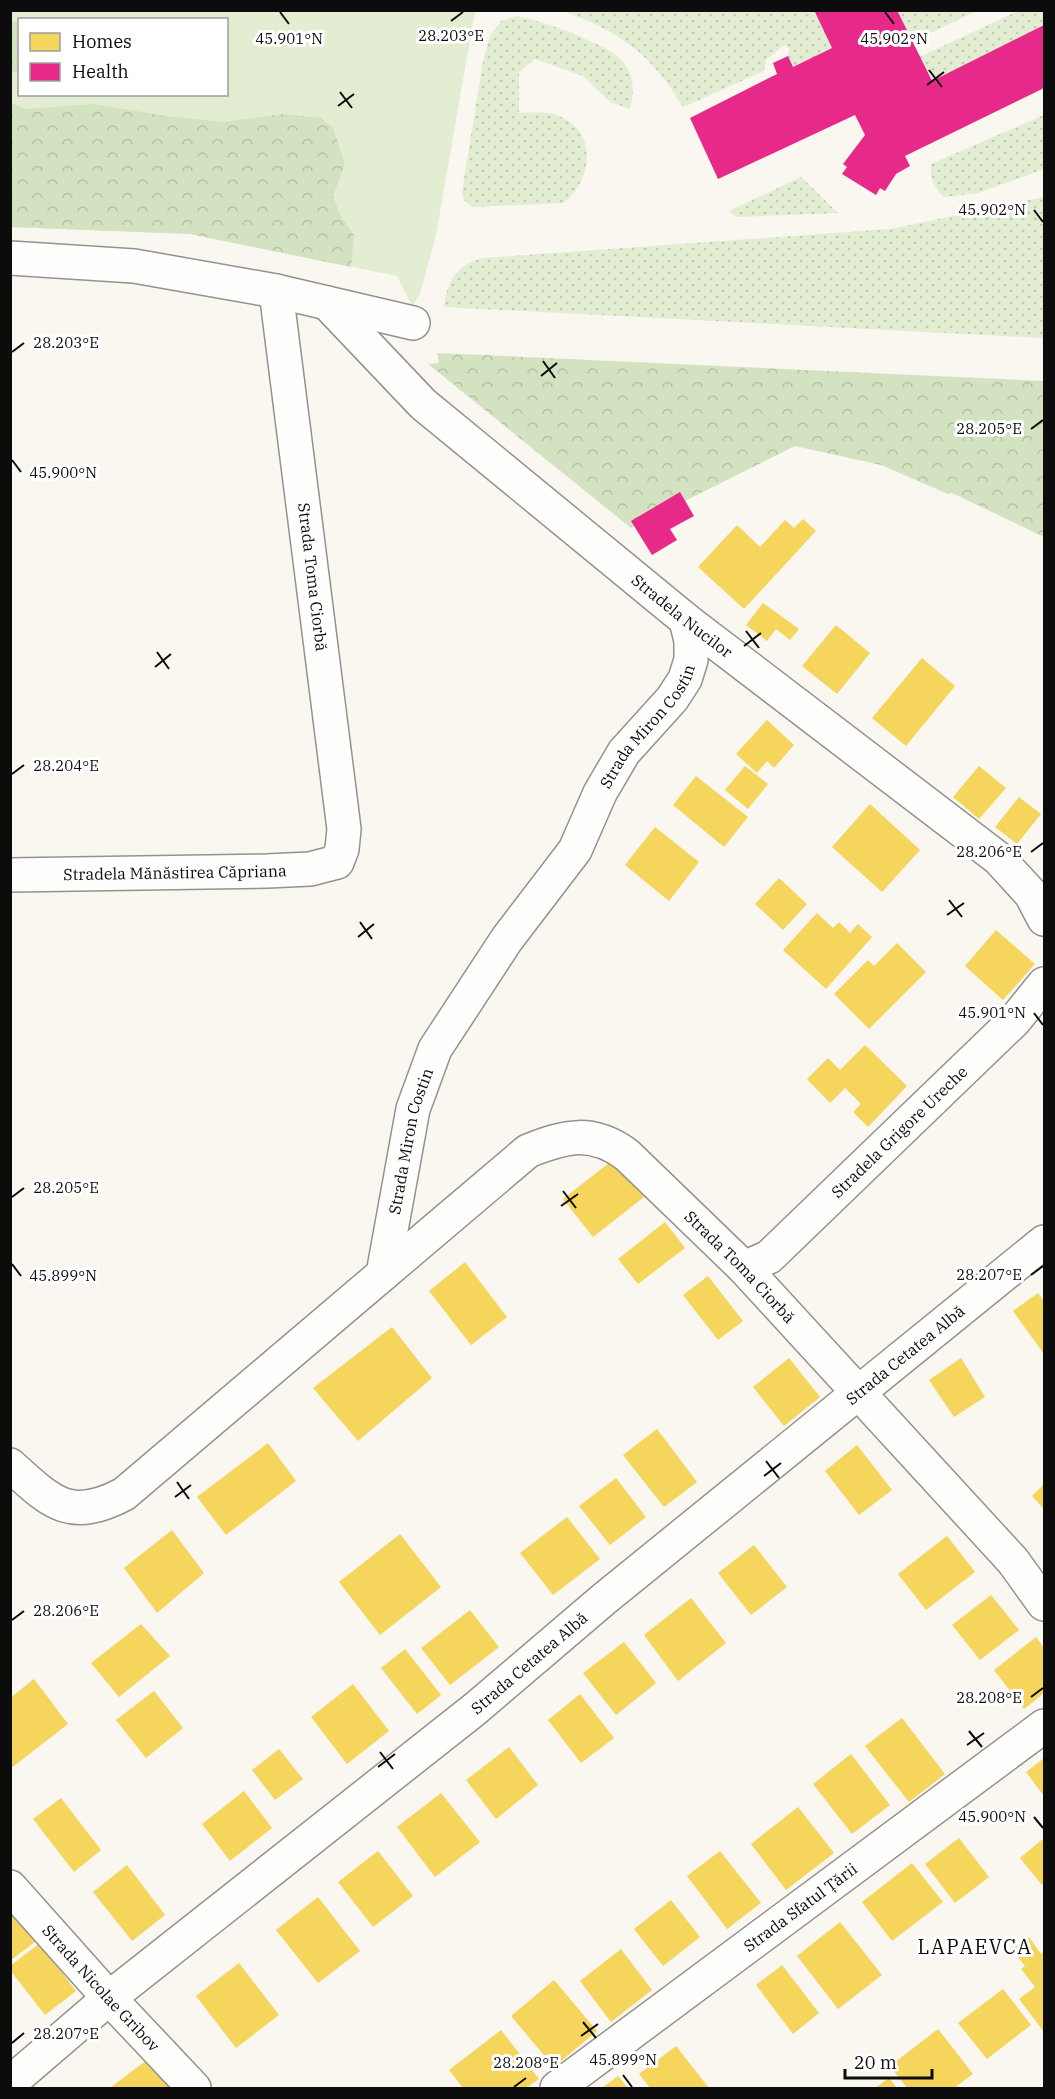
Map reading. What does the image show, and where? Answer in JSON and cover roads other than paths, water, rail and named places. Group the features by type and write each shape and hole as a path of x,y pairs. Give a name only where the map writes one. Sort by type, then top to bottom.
{"street":[{"path":"10,258 134,266 276,291 413,323"},
{"name":"Strada Toma Ciorbă","path":"276,291 344,829 342,849 337,862"},
{"name":"Stradela Nucilor","path":"327,303 423,404 686,620 999,859 1031,894 1044,919"},
{"name":"Strada Miron Costin","path":"383,1274 413,1109 435,1048 507,939 575,849 600,793 624,752 672,699 685,679 691,660 691,641 686,620"},
{"name":"Stradela Mănăstirea Căpriana","path":"10,875 267,872 310,869 337,862"},
{"name":"Stradela Grigore Ureche","path":"744,1268 769,1257 1015,1020 1044,984"},
{"name":"Strada Toma Ciorbă","path":"383,1274 528,1151 554,1141 584,1136 609,1142 627,1155 744,1268 1013,1561 1044,1604"},
{"name":"Strada Cetatea Albă","path":"10,2083 108,1998 475,1709 604,1599 1044,1242"},
{"path":"10,1466 45,1497 64,1506 80,1509 102,1506 124,1494 383,1274"},
{"name":"Strada Sfatul Țării","path":"557,2088 1044,1726"},
{"name":"Strada Nicolae Gribov","path":"10,1887 108,1998 194,2088"}],"district":[{"name":"LAPAEVCA","path":"975,1946"}]}
